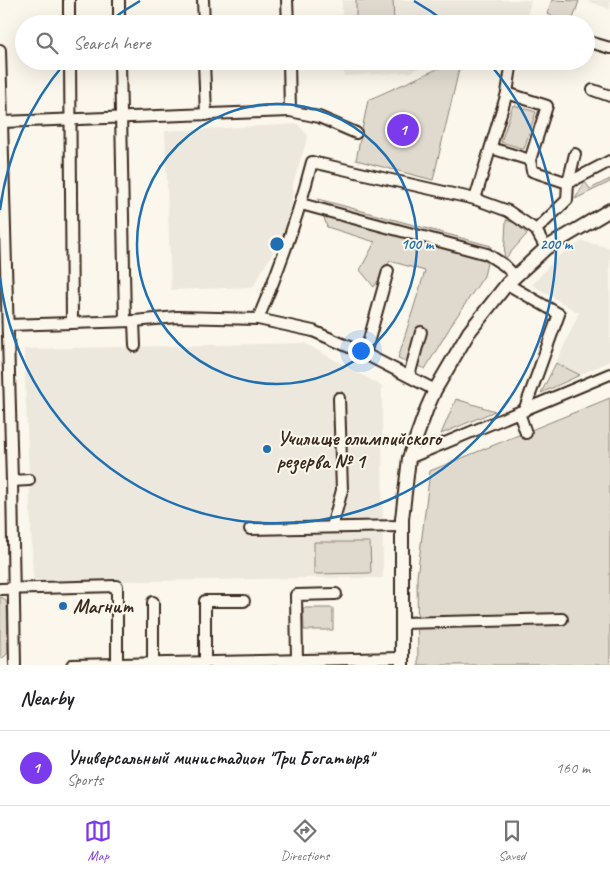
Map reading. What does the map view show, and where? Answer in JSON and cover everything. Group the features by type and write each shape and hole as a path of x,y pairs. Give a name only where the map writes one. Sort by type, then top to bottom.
{"main road":[{"path":"401,662 402,526 409,458 420,424 435,390 469,332 511,280 546,248 610,210"}],"street":[{"path":"69,0 69,15"},
{"path":"119,0 119,15"},
{"path":"203,0 204,15"},
{"path":"287,0 288,15"},
{"path":"595,44 610,48"},
{"path":"0,50 4,309 8,325 5,423 12,480 15,665"},
{"path":"70,70 72,322"},
{"path":"120,70 130,321 135,346"},
{"path":"204,70 206,115"},
{"path":"289,70 290,111"},
{"path":"475,199 507,93 511,70"},
{"path":"593,90 610,96"},
{"path":"507,93 547,106 530,160 532,171 568,182 610,161"},
{"path":"2,129 71,119 290,111 319,117 356,133"},
{"path":"491,148 530,160"},
{"path":"536,230 567,200 568,182 575,154"},
{"path":"258,319 301,204 312,162 475,199 508,211 536,230 546,248"},
{"path":"301,204 487,254 504,265 511,280 559,314 522,412 526,433"},
{"path":"365,354 388,271"},
{"path":"8,325 130,321 177,317 258,319 313,331 365,354 435,390"},
{"path":"410,376 421,332"},
{"path":"409,458 610,374"},
{"path":"332,527 342,490 339,398"},
{"path":"12,480 29,480"},
{"path":"250,529 402,526"},
{"path":"0,589 117,586 117,664"},
{"path":"297,660 296,594 336,594"},
{"path":"205,662 204,601 244,601"},
{"path":"153,602 153,663"},
{"path":"401,623 562,619"},
{"path":"72,665 297,660 401,662"}],"shaded area":[{"path":"342,0 531,0 527,15 342,15"},
{"path":"356,0 393,0 394,15 356,15"},
{"path":"552,0 579,1 574,15 547,14"},
{"path":"585,0 610,0 610,9"},
{"path":"344,70 415,70 411,72 344,76"},
{"path":"435,70 459,70 433,180 356,160 368,100"},
{"path":"513,105 536,112 524,149 501,142"},
{"path":"298,124 308,136 293,184 290,222 253,287 171,290 165,131"},
{"path":"610,179 610,182 575,199 585,182 590,189"},
{"path":"318,199 491,246 484,276 425,369 398,358 425,271 390,261 374,287 360,270 375,242 327,227"},
{"path":"506,220 515,223 527,234 504,260"},
{"path":"582,241 610,248 610,361 580,375 556,363 579,313 532,285 557,257"},
{"name":"Училище олимпийского резерва № 1","path":"304,343 382,386 383,578 156,581 33,580 24,349"},
{"path":"556,363 580,375 541,393"},
{"path":"610,398 610,665 418,665 417,577 430,471"},
{"path":"456,399 495,411 441,434"},
{"path":"314,542 370,542 371,573 314,574"},
{"path":"0,597 5,599 7,604 8,653 0,659"},
{"path":"303,608 333,608 333,630 304,630"}],"place":[{"name":"Универсальный министадион \"Три Богатыря\"","path":"403,130"},
{"name":"Училище олимпийского резерва № 1","path":"267,449"},
{"name":"Магнит","path":"63,606"}]}
